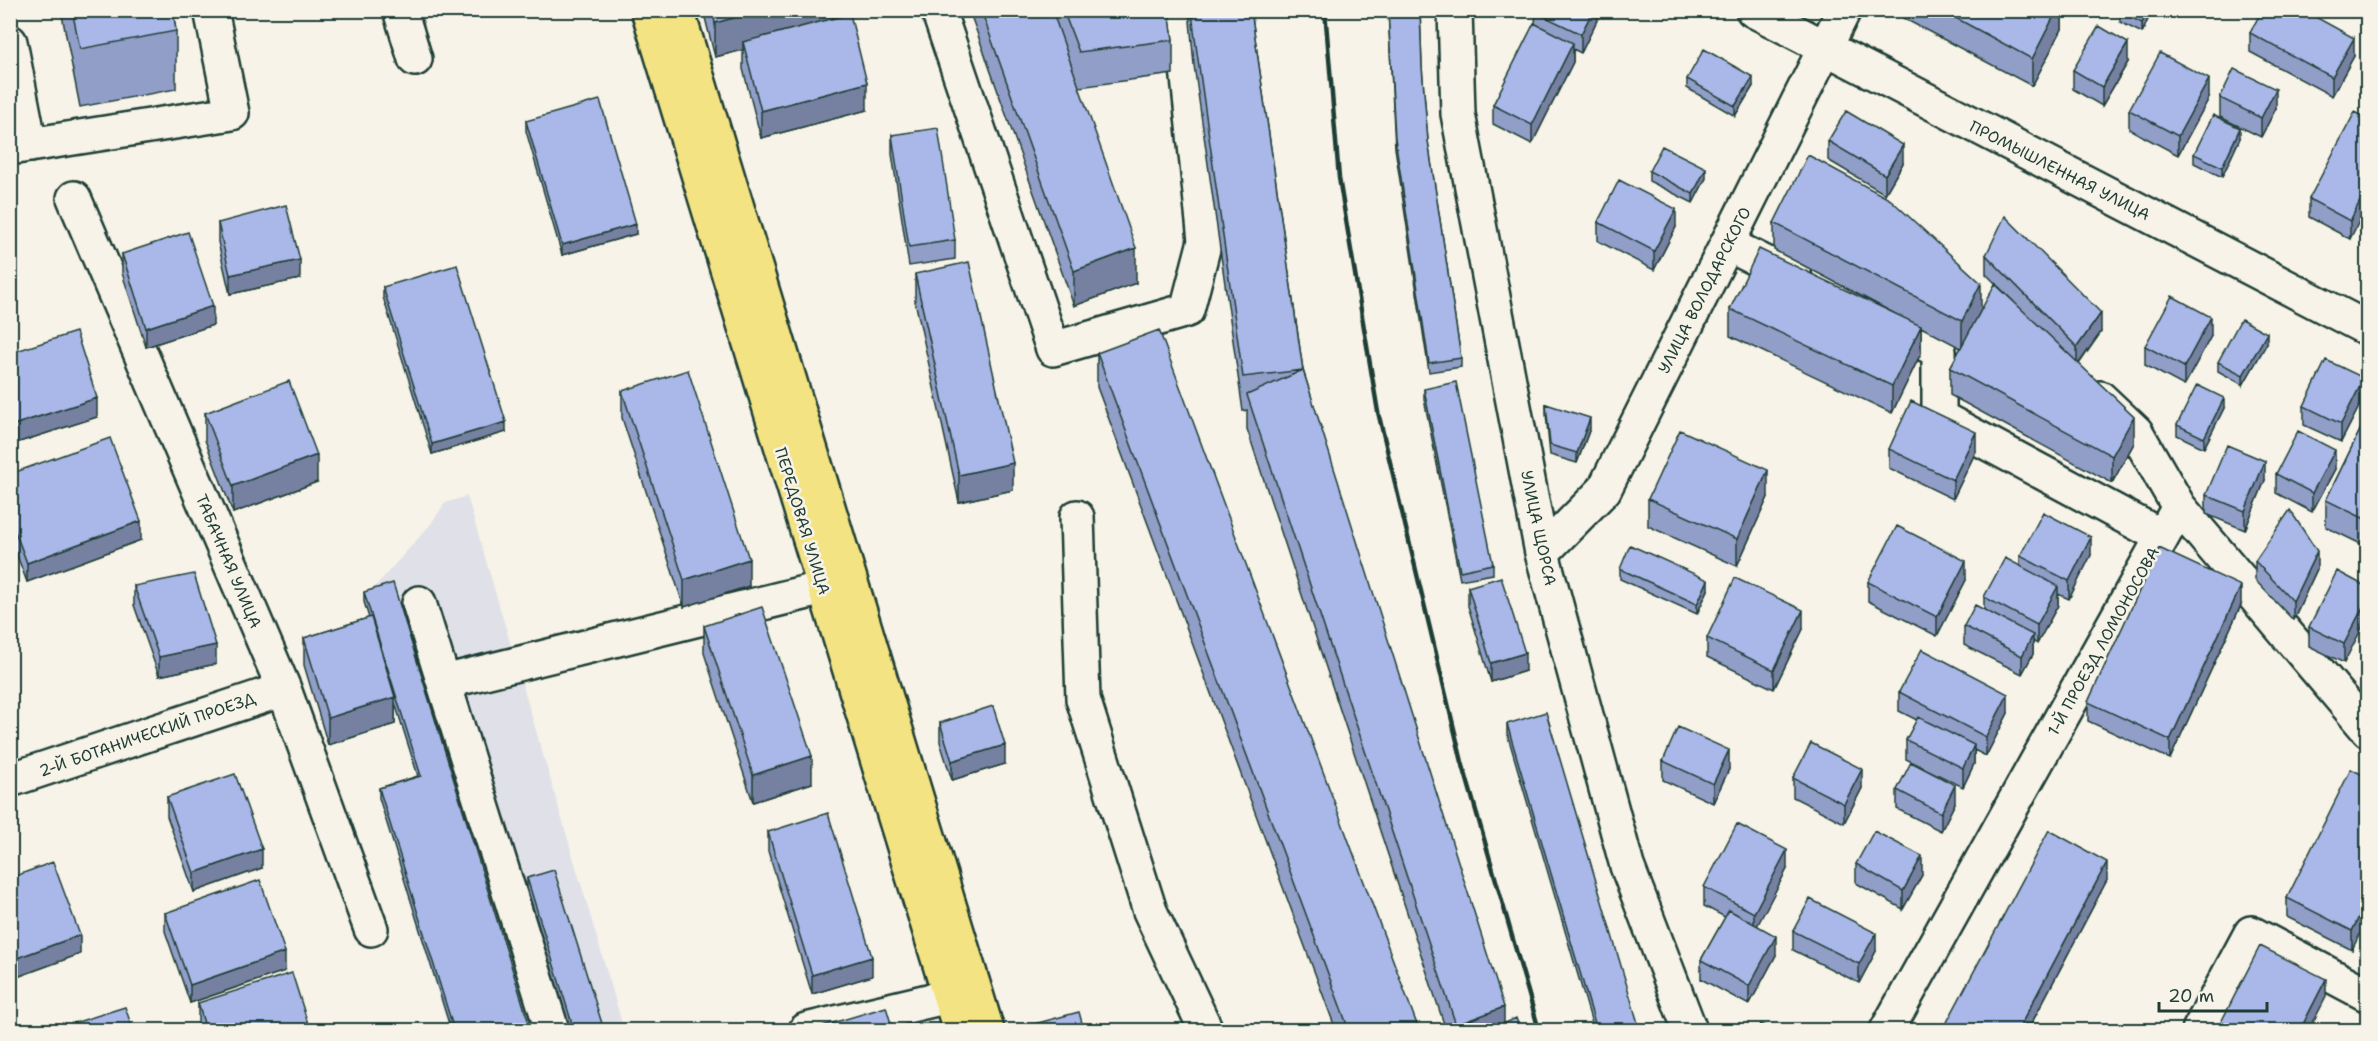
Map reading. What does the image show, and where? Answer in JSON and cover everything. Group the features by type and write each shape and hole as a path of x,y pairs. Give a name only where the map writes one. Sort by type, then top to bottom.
{"main road":[{"name":"ПЕРЕДОВАЯ УЛИЦА","path":"648,10 824,588 961,993 987,1030"},
{"name":"ПЕРЕДОВАЯ УЛИЦА","path":"677,10 961,993 960,1030"}],"street":[{"path":"10,42 20,147 232,113 211,10"},
{"path":"400,10 415,59"},
{"path":"938,10 1053,349 1187,310 1205,242 1181,10"},
{"name":"УЛИЦА ЩОРСА","path":"1455,10 1458,114 1542,553 1627,866 1690,1030"},
{"name":"ПРОМЫШЛЕННАЯ УЛИЦА","path":"1753,10 2367,329"},
{"name":"УЛИЦА ВОЛОДАРСКОГО","path":"1542,553 1604,490 1844,10"},
{"name":"ТАБАЧНАЯ УЛИЦА","path":"74,198 284,688 371,929"},
{"path":"1727,244 1822,292"},
{"path":"1854,308 1939,351 1939,417 2161,536"},
{"path":"2084,382 2136,432 2179,507 2367,730"},
{"name":"1-Й ПРОЕЗД ЛОМОНОСОВА","path":"1887,1030 2179,507"},
{"path":"1077,518 1083,699 1150,911 1206,1030"},
{"path":"444,682 824,588"},
{"path":"419,603 552,1030"},
{"name":"2-Й БОТАНИЧЕСКИЙ ПРОЕЗД","path":"10,780 284,688"},
{"path":"2199,1030 2250,933 2367,995"},
{"path":"806,1030 961,993"}],"shaded area":[{"path":"467,496 624,1030 449,1030 379,798 419,784 363,600 430,525 445,503"}],"building":[{"path":"72,10 173,10 176,31 80,49"},
{"path":"712,10 762,10 715,23"},
{"path":"981,10 1052,10 1136,248 1074,271"},
{"path":"1063,10 1169,10 1173,40 1079,52"},
{"path":"1192,10 1251,10 1303,370 1243,377"},
{"path":"1388,10 1420,10 1428,141 1461,358 1429,363 1395,138"},
{"path":"1536,10 1593,10 1581,34 1535,12"},
{"path":"1941,10 2057,10 2032,59"},
{"path":"2120,10 2148,10 2142,23"},
{"path":"2262,10 2303,10 2354,38 2332,77 2250,33"},
{"path":"850,14 867,83 761,111 743,42"},
{"path":"1534,23 1573,43 1532,125 1493,105"},
{"path":"2099,26 2128,43 2102,87 2073,70"},
{"path":"1704,49 1753,77 1735,106 1687,79"},
{"path":"2160,53 2209,79 2178,136 2129,110"},
{"path":"2234,69 2276,89 2261,118 2220,98"},
{"path":"600,100 636,224 562,245 526,121"},
{"path":"1846,111 1903,145 1885,175 1828,141"},
{"path":"2355,112 2367,118 2367,187 2350,221 2309,199"},
{"path":"2213,115 2240,128 2222,167 2194,154"},
{"path":"938,128 955,240 909,247 892,135"},
{"path":"1662,146 1706,168 1693,194 1649,171"},
{"path":"1808,155 1891,200 1981,283 1962,321 1774,223"},
{"path":"1619,180 1676,209 1654,251 1598,222"},
{"path":"286,205 300,260 230,275 218,223"},
{"path":"2005,216 2101,313 2077,347 1986,255"},
{"path":"188,232 213,306 146,328 122,254"},
{"path":"1759,249 1921,326 1892,386 1730,309"},
{"path":"969,262 1013,463 959,475 915,274"},
{"path":"457,265 506,422 432,444 383,287"},
{"path":"1995,284 2134,416 2112,456 1950,368"},
{"path":"2172,296 2211,317 2184,367 2145,346"},
{"path":"2241,319 2267,333 2243,375 2218,362"},
{"path":"1159,330 1419,1030 1349,1030 1097,353"},
{"path":"76,332 97,398 13,425 10,417 10,353"},
{"path":"2326,360 2364,378 2341,424 2304,406"},
{"path":"688,370 749,559 684,580 622,391"},
{"path":"1303,370 1504,1007 1456,1025 1247,395"},
{"path":"289,381 317,455 233,486 205,413"},
{"path":"1456,382 1493,564 1460,571 1424,389"},
{"path":"2197,385 2224,398 2204,438 2177,425"},
{"path":"1911,401 1976,432 1953,480 1889,449"},
{"path":"1546,404 1590,418 1577,453 1550,445"},
{"path":"2367,416 2367,520 2326,500"},
{"path":"1680,430 1768,470 1737,539 1648,499"},
{"path":"2298,431 2335,450 2312,493 2276,474"},
{"path":"110,438 141,521 27,563 10,518 10,474"},
{"path":"2227,445 2265,461 2245,511 2206,495"},
{"path":"2290,510 2317,551 2293,601 2255,561"},
{"path":"2043,512 2091,537 2069,581 2020,556"},
{"path":"1897,526 1966,561 1937,617 1868,582"},
{"path":"1630,545 1708,580 1697,604 1620,569"},
{"path":"2159,548 2241,586 2170,740 2088,702"},
{"path":"2005,558 2058,586 2037,625 1984,597"},
{"path":"2337,571 2367,587 2367,599 2344,644 2309,627"},
{"path":"194,574 216,645 159,657 134,586"},
{"path":"1501,577 1525,653 1491,663 1468,587"},
{"path":"1735,578 1803,610 1774,670 1707,638"},
{"path":"393,583 531,1030 499,1030 497,1024 478,1030 454,1030 379,788 421,776 364,592"},
{"path":"1975,605 2033,635 2022,656 1964,626"},
{"path":"762,607 812,756 753,775 704,626"},
{"path":"371,617 395,697 328,718 304,638"},
{"path":"1922,649 2008,694 1986,737 1899,692"},
{"path":"993,706 1005,745 952,761 940,723"},
{"path":"1546,712 1640,1030 1597,1030 1507,724"},
{"path":"1918,717 1974,745 1963,768 1906,740"},
{"path":"1678,727 1729,750 1713,784 1663,761"},
{"path":"1811,743 1862,769 1844,804 1793,778"},
{"path":"1911,762 1955,785 1941,813 1897,790"},
{"path":"2351,769 2367,777 2367,900 2352,931 2287,898"},
{"path":"235,774 262,849 194,873 167,797"},
{"path":"828,813 872,957 812,975 768,832"},
{"path":"1737,824 1787,850 1754,913 1704,887"},
{"path":"2049,830 2107,862 2018,1030 1957,1030 1946,1024"},
{"path":"1874,831 1922,856 1903,891 1856,864"},
{"path":"53,862 80,935 17,958 10,941 10,878"},
{"path":"554,870 604,1030 574,1030 527,878"},
{"path":"260,880 285,952 190,985 165,913"},
{"path":"1810,899 1876,933 1859,964 1793,931"},
{"path":"1729,910 1776,936 1749,986 1701,960"},
{"path":"2260,946 2326,979 2300,1030 2217,1030"},
{"path":"292,973 310,1030 206,1030 198,1003"},
{"path":"125,1007 133,1030 52,1030"},
{"path":"886,1007 893,1030 809,1030"},
{"path":"1079,1012 1084,1030 1024,1030 1023,1027"},
{"path":"1516,1018 1520,1030 1491,1030"},
{"path":"1761,1024 1775,1030 1758,1030"}],"railway":[{"path":"1325,10 1339,178 1378,412 1462,762 1539,1030"}]}
